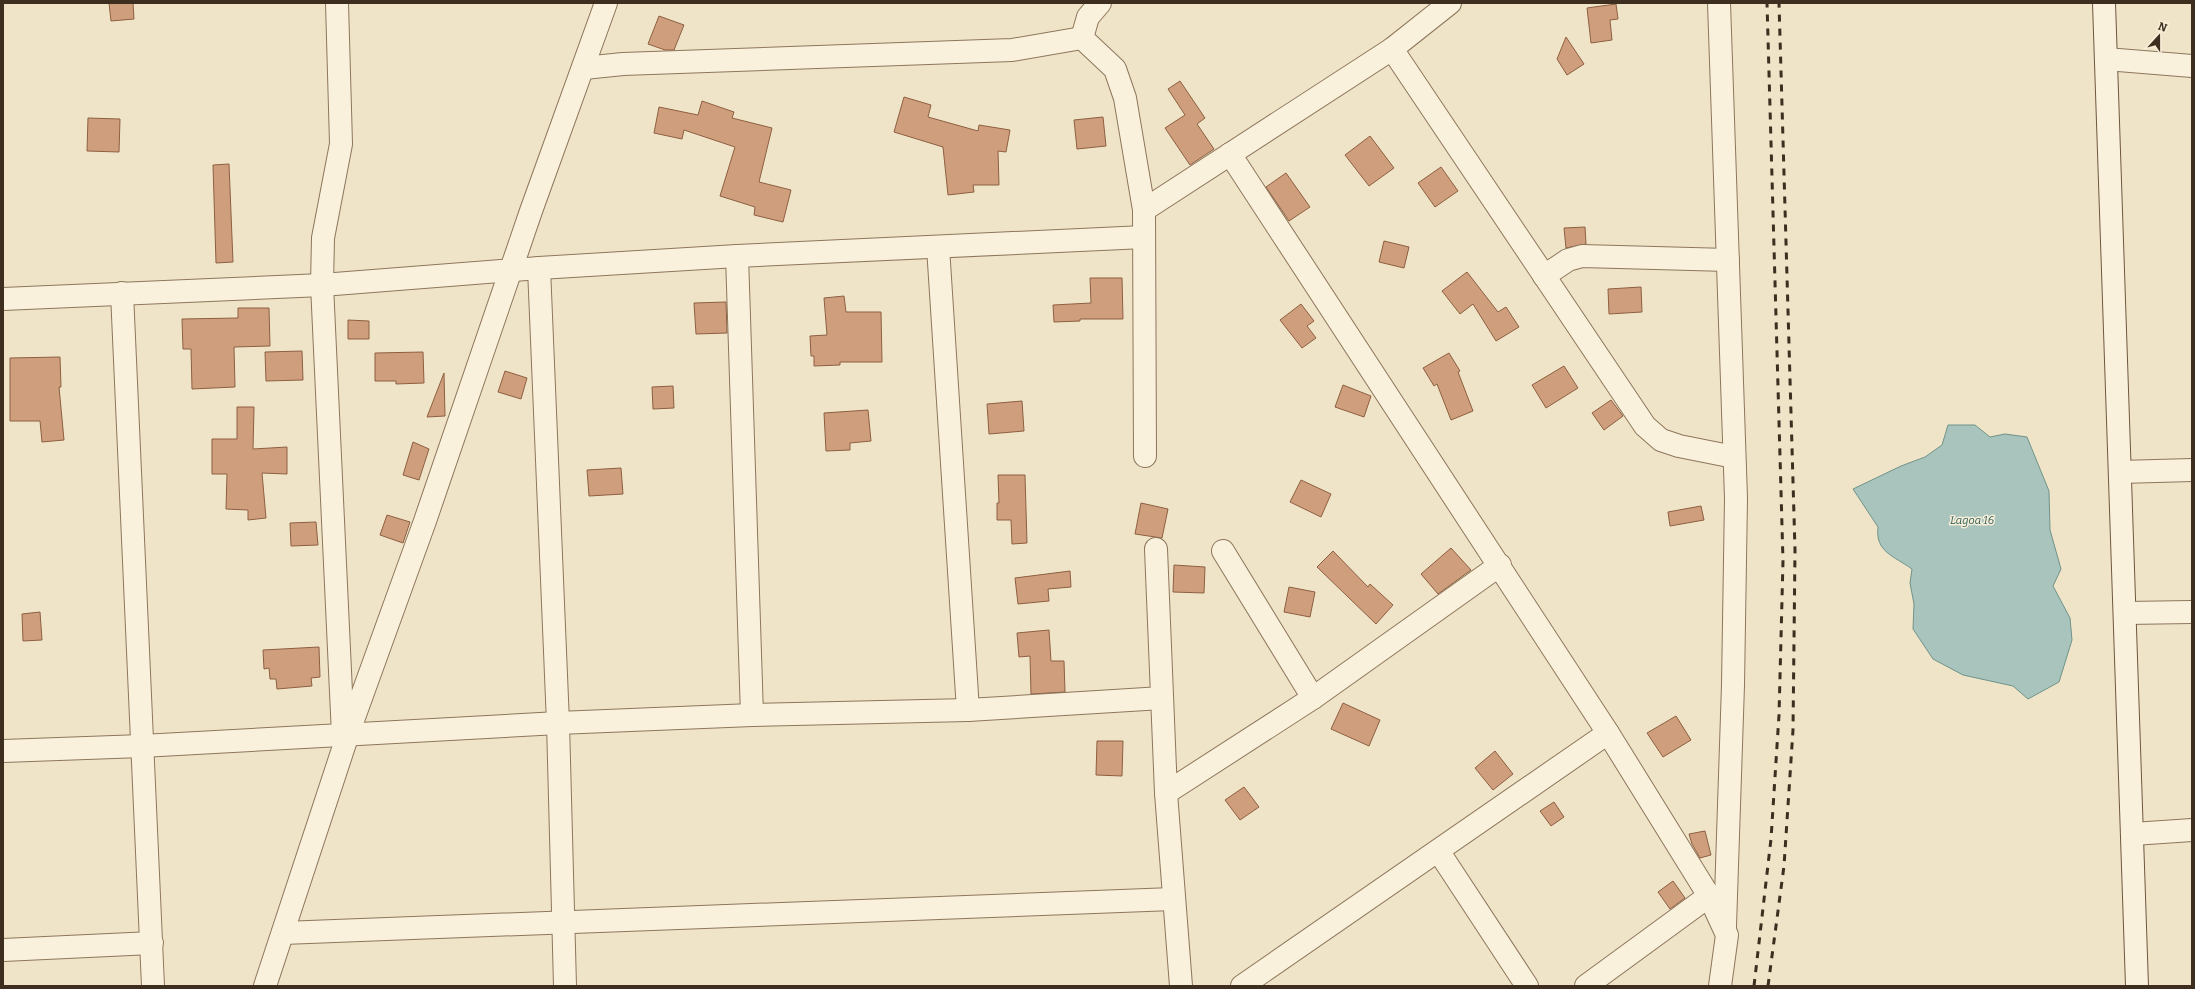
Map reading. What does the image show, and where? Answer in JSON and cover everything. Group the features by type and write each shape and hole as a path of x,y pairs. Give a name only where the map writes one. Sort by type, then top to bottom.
{"street":[{"path":"338,3 341,144 323,238 322,285 345,734"},
{"path":"265,986 345,734 425,522 531,211 584,68 606,3"},
{"path":"1082,38 1088,17 1100,3"},
{"path":"1144,210 1392,49 1450,3"},
{"path":"1718,3 1736,498 1733,685 1725,929 1727,944 1720,986"},
{"path":"2104,3 2126,613 2137,986"},
{"path":"594,37 619,65"},
{"path":"584,68 619,65 1012,50 1082,38"},
{"path":"1082,38 1115,70 1126,98 1144,210 1145,456"},
{"path":"1392,49 1645,426 1661,440 1679,446 1734,457"},
{"path":"2106,59 2192,66"},
{"path":"1230,154 1500,565 1608,734 1709,896 1725,929"},
{"path":"3,299 322,285 539,268 737,256 1144,237"},
{"path":"938,247 968,710"},
{"path":"737,256 752,715"},
{"path":"1544,276 1568,260 1582,256 1728,260"},
{"path":"539,268 558,723 565,986"},
{"path":"122,293 153,986"},
{"path":"2120,472 2192,470"},
{"path":"1156,549 1166,793 1173,899 1181,986"},
{"path":"1223,551 1313,698"},
{"path":"1166,793 1313,698 1500,565"},
{"path":"2126,613 2192,612"},
{"path":"3,751 142,746 558,723 752,715 968,710 1162,698"},
{"path":"1242,986 1439,852 1608,734"},
{"path":"2133,834 2192,830"},
{"path":"1439,852 1527,986"},
{"path":"1586,986 1709,896"},
{"path":"283,933 1173,899"},
{"path":"3,950 152,943"}],"water":[{"name":"Lagoa 16","path":"1948,425 1975,425 1990,437 2005,434 2027,437 2049,491 2050,530 2061,569 2053,586 2070,618 2072,640 2059,682 2028,699 2013,686 1963,675 1933,659 1913,629 1914,604 1910,583 1912,569 1893,557 1883,548 1878,535 1878,527 1853,489 1901,466 1925,457 1942,445"}],"building":[{"path":"109,3 133,3 134,19 111,21"},
{"path":"1616,4 1618,19 1610,20 1612,40 1591,43 1587,8"},
{"path":"659,16 684,25 674,50 665,50 648,44"},
{"path":"1566,37 1584,64 1567,75 1557,59"},
{"path":"1180,81 1205,118 1197,124 1214,149 1190,165 1165,128 1185,115 1168,89"},
{"path":"904,97 931,105 928,117 978,131 979,125 1010,130 1006,152 998,151 999,185 973,185 974,192 948,195 943,147 894,132"},
{"path":"702,101 734,112 732,118 772,128 759,182 791,190 783,222 754,215 755,207 720,196 735,147 684,130 682,139 654,133 659,107 698,115"},
{"path":"1103,117 1106,146 1077,149 1074,120"},
{"path":"88,118 120,119 119,152 87,151"},
{"path":"1370,136 1394,168 1369,186 1345,155"},
{"path":"229,164 233,262 216,263 213,165"},
{"path":"1441,167 1458,191 1435,207 1418,183"},
{"path":"1286,173 1310,207 1289,221 1266,187"},
{"path":"1585,227 1586,244 1566,248 1564,228"},
{"path":"1384,241 1409,247 1404,268 1379,262"},
{"path":"1467,272 1498,312 1506,307 1519,327 1496,341 1473,304 1460,314 1442,291"},
{"path":"1090,278 1122,278 1123,319 1080,319 1080,321 1054,322 1053,305 1091,303"},
{"path":"1641,287 1642,312 1609,314 1608,289"},
{"path":"844,296 846,312 881,312 882,362 840,362 840,365 814,366 814,356 811,356 810,336 827,335 824,298"},
{"path":"726,302 727,333 696,334 694,303"},
{"path":"1301,304 1314,321 1307,326 1316,338 1302,348 1280,320"},
{"path":"238,308 269,308 270,346 234,347 235,387 192,389 191,349 183,349 182,319 238,318"},
{"path":"348,320 369,321 369,339 348,339"},
{"path":"302,351 303,380 266,381 265,352"},
{"path":"423,352 424,383 396,384 396,381 375,381 375,353"},
{"path":"1449,353 1460,371 1458,372 1473,411 1451,420 1437,384 1434,386 1423,368"},
{"path":"60,357 61,387 59,387 64,440 42,442 40,421 10,421 10,358"},
{"path":"1564,366 1578,388 1546,408 1532,385"},
{"path":"505,371 527,378 521,399 498,392"},
{"path":"444,373 445,416 427,417"},
{"path":"1343,385 1371,396 1364,417 1335,407"},
{"path":"673,386 674,408 653,409 652,387"},
{"path":"1611,400 1623,416 1604,430 1592,413"},
{"path":"1022,401 1024,431 989,434 987,404"},
{"path":"237,407 254,407 253,449 287,447 287,474 262,473 266,518 248,520 248,510 226,509 227,474 212,474 212,439 237,439"},
{"path":"868,410 871,441 850,443 850,450 826,451 824,413"},
{"path":"413,442 429,449 419,480 403,475"},
{"path":"621,468 623,494 589,496 587,470"},
{"path":"998,475 1025,475 1027,543 1012,544 1011,520 997,520 997,503 999,503"},
{"path":"1301,480 1331,494 1321,517 1290,502"},
{"path":"1141,503 1168,509 1162,538 1135,534"},
{"path":"1701,506 1704,520 1670,526 1668,512"},
{"path":"387,515 410,522 403,543 380,535"},
{"path":"316,522 318,545 291,546 290,523"},
{"path":"1451,548 1471,570 1438,594 1421,574"},
{"path":"1333,551 1368,587 1370,584 1393,605 1376,624 1317,567"},
{"path":"1174,565 1205,567 1204,593 1173,592"},
{"path":"1070,571 1071,587 1048,589 1049,601 1018,604 1015,578"},
{"path":"1289,587 1315,592 1310,617 1284,612"},
{"path":"40,612 42,640 23,641 22,614"},
{"path":"1049,630 1051,661 1064,661 1065,692 1031,694 1030,656 1019,657 1017,633"},
{"path":"319,647 320,677 311,678 312,686 277,689 276,679 270,679 269,668 264,669 263,650"},
{"path":"1343,703 1380,720 1369,746 1331,729"},
{"path":"1676,716 1691,740 1663,757 1647,733"},
{"path":"1097,741 1123,741 1122,776 1096,775"},
{"path":"1495,751 1513,774 1493,790 1475,768"},
{"path":"1244,787 1259,807 1240,820 1225,800"},
{"path":"1554,802 1564,817 1551,826 1540,811"},
{"path":"1705,831 1711,855 1700,858 1692,844 1689,834"},
{"path":"1673,881 1685,898 1670,909 1658,892"}],"railway":[{"path":"1754,986 1771,839 1779,715 1783,561 1767,3"},
{"path":"1768,986 1784,866 1793,730 1795,550 1779,3"}]}
